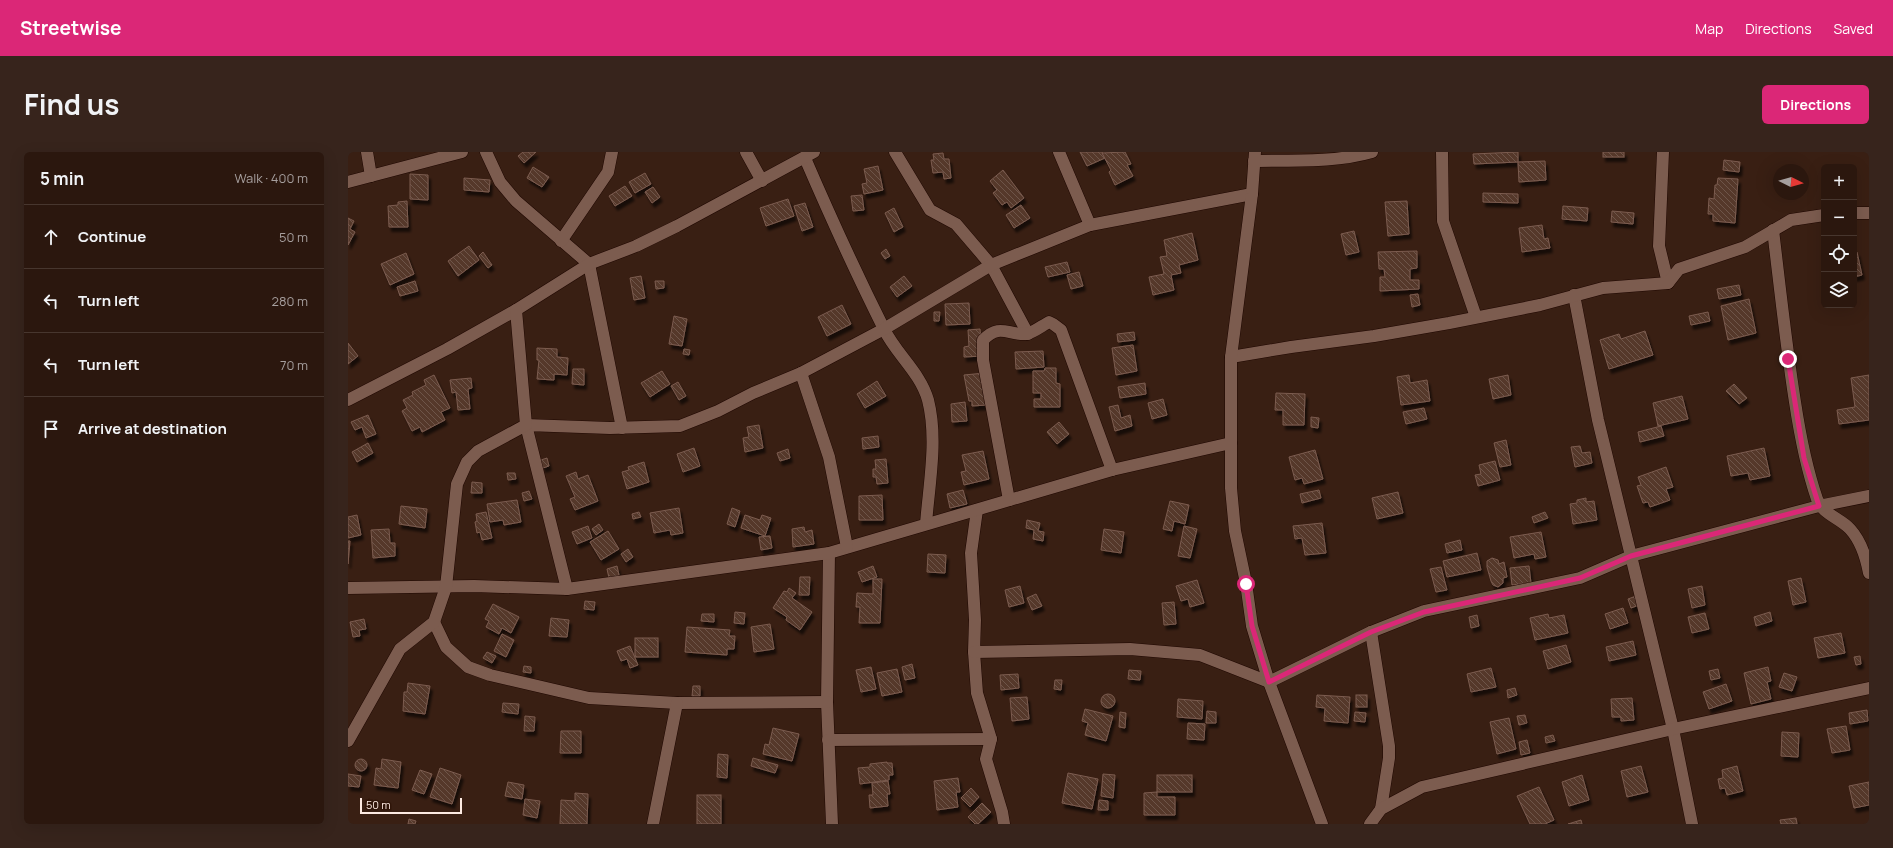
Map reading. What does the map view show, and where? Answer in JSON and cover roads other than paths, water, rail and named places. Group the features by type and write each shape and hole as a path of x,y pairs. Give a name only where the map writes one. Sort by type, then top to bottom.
{"street":[{"path":"367,152 371,176"},
{"path":"348,182 462,152"},
{"path":"486,152 500,182 516,201 589,264 622,428"},
{"path":"561,241 608,172 612,152"},
{"path":"746,152 762,181"},
{"path":"896,152 930,210 956,224 991,265 1028,334"},
{"path":"1059,152 1090,225"},
{"path":"1322,824 1269,682 1252,626 1246,584 1235,531 1232,488 1231,357 1252,194 1254,156 1334,160 1372,152"},
{"path":"1442,152 1443,221 1476,317"},
{"path":"1663,152 1659,246 1668,283"},
{"path":"348,400 447,349 516,310 589,264 636,246 810,155 844,247 884,329 921,381 928,401 931,423 932,455 926,524"},
{"path":"348,741 400,649 434,622 446,587 457,484 467,462 478,451 526,425 622,428 680,426 712,414 753,393 801,372 884,329 991,265 1090,225 1252,194"},
{"path":"1857,213 1869,212"},
{"path":"1231,357 1374,336 1540,305 1603,288 1668,283 1679,269 1745,247 1791,220 1821,215"},
{"path":"1773,230 1788,359 1803,450 1810,481 1819,506 1849,528 1860,544 1867,561 1869,573"},
{"path":"1574,296 1598,420 1673,729 1692,824"},
{"path":"516,310 526,425 567,589"},
{"path":"1009,500 983,360 983,340 989,334 998,330 1028,334 1049,322 1061,330 1112,470"},
{"path":"801,372 829,457 847,547"},
{"path":"348,588 474,586 567,589 829,553 1112,470 1231,443"},
{"path":"974,652 1130,649 1200,655 1269,682 1371,632 1424,612 1580,578 1631,556 1819,506 1869,496"},
{"path":"977,510 971,553 975,620 974,652 977,693 991,739 986,759 1002,812 1004,824"},
{"path":"829,553 827,702 832,824"},
{"path":"434,622 446,647 454,656 468,667 490,675 589,698 677,703 827,702"},
{"path":"1371,632 1389,746 1389,758 1381,809"},
{"path":"1370,824 1381,809 1422,787 1673,729 1869,688"},
{"path":"653,824 677,703"},
{"path":"828,740 991,739"}]}
